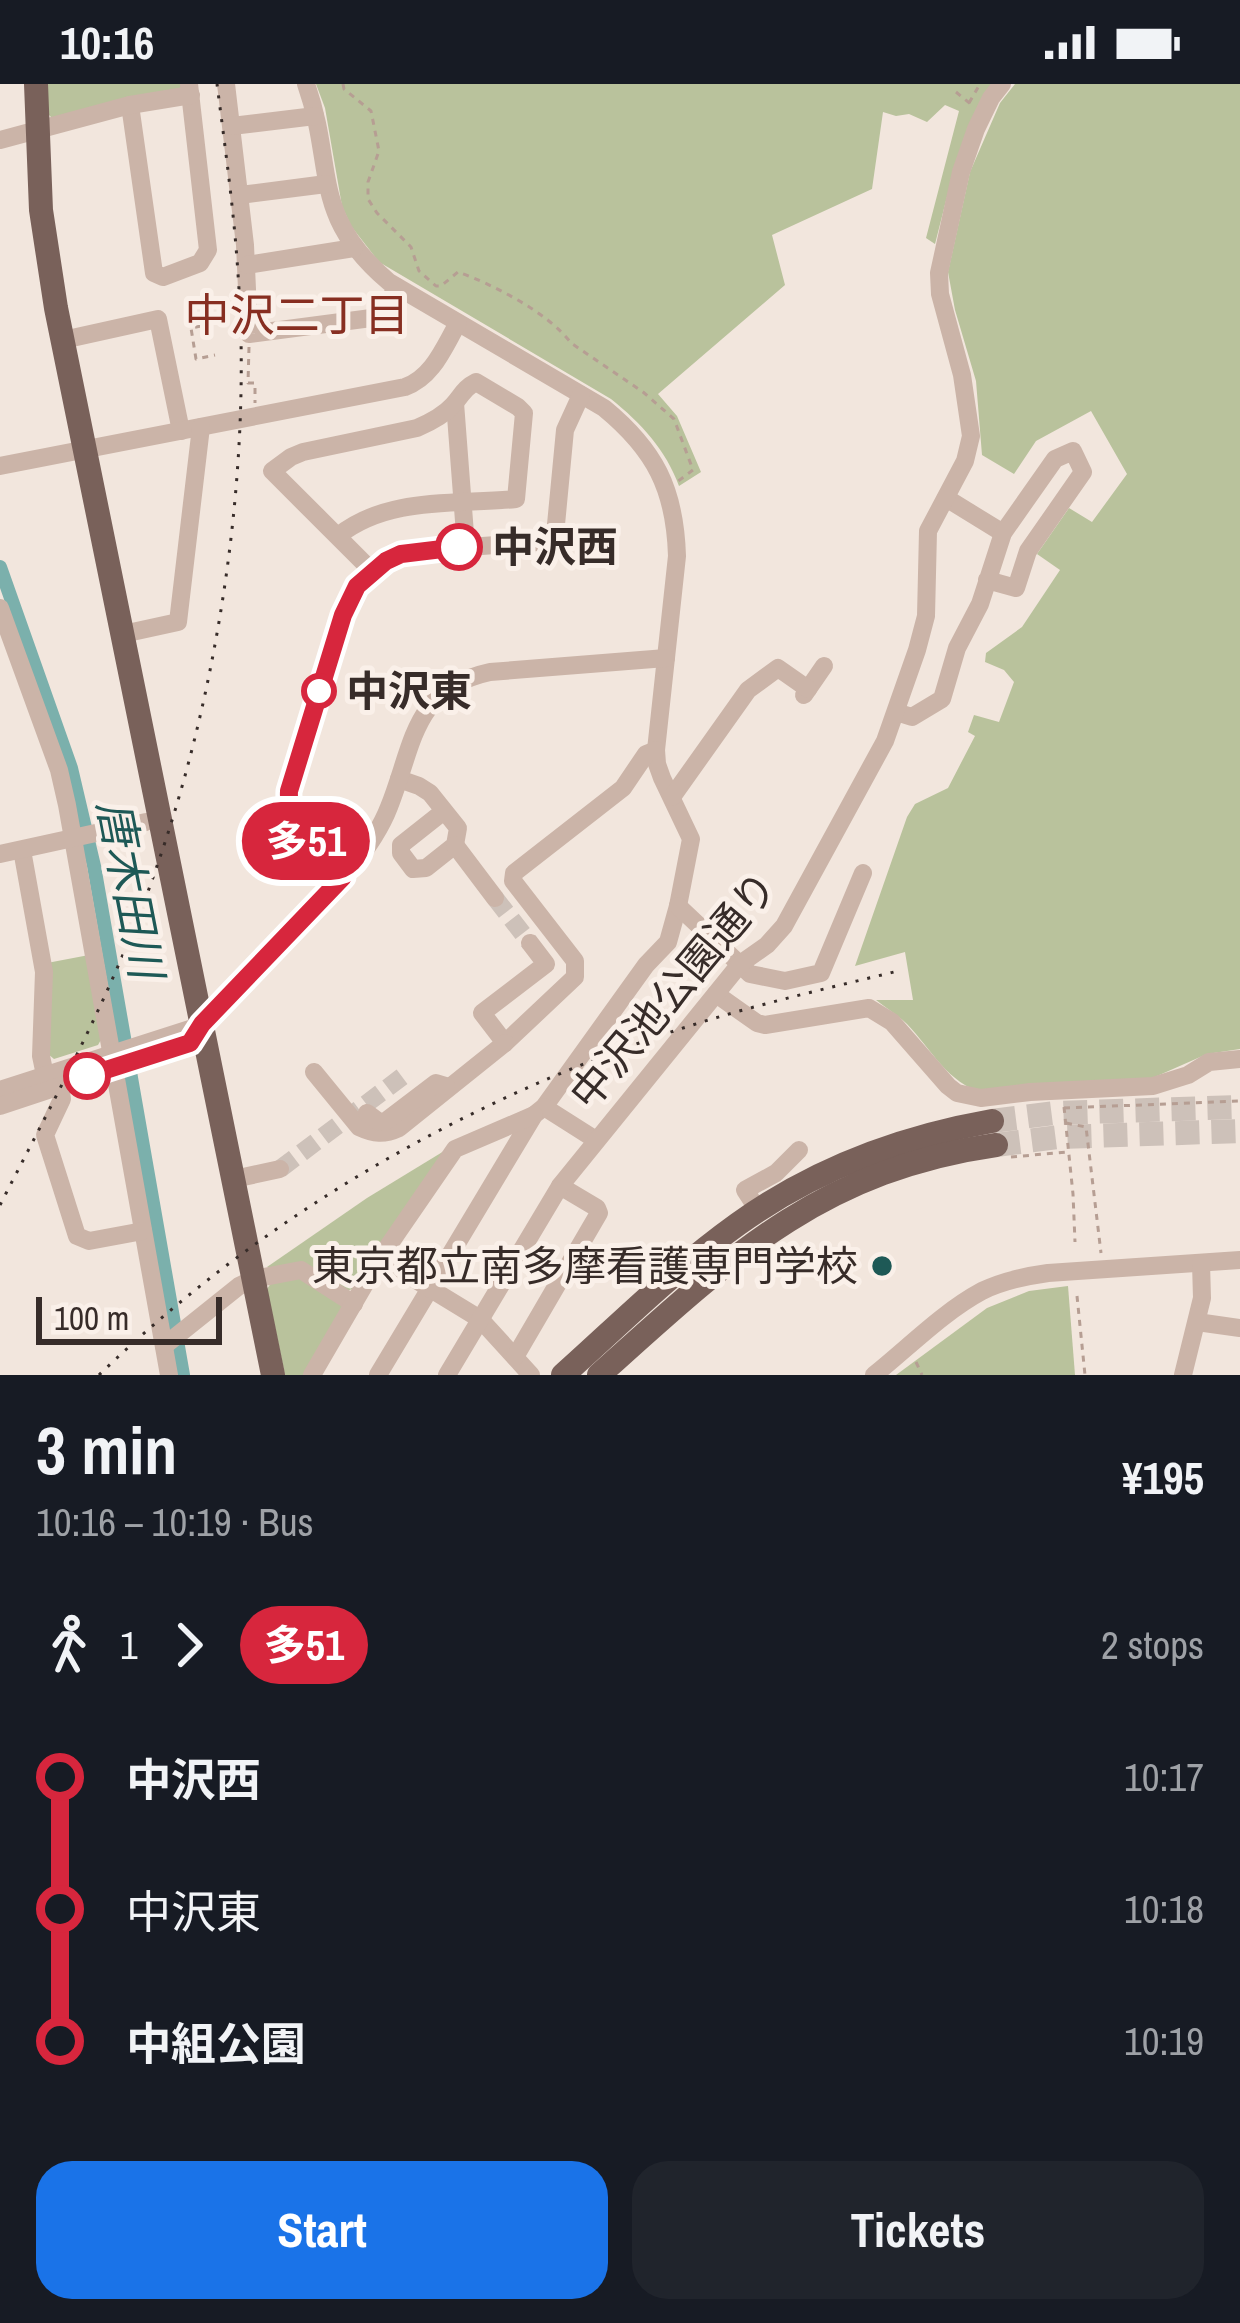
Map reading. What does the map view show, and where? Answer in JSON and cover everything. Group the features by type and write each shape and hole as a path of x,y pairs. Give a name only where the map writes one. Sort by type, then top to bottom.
{"main road":[{"path":"20,84 19,136 35,271 123,634 193,1032 234,1179 258,1375"},
{"path":"36,84 19,136 46,244 146,822 247,1282 273,1375"},
{"path":"599,1375 673,1292 758,1210 799,1186 916,1137 996,1142"},
{"path":"563,1375 673,1292 808,1207 924,1159 996,1142"}],"street":[{"path":"226,84 247,265 249,334 379,317 397,287"},
{"path":"305,84 316,116 333,211 354,248 397,287 604,408 627,428 667,489 677,556 656,764 691,839 668,942 539,1111 377,1375"},
{"name":"中沢池公園通り","path":"447,1375 560,1186 740,964 784,926 886,741 926,616 928,531 969,450 962,375 940,294 939,273 976,108 1003,84"},
{"path":"19,136 130,105 190,90 208,250 200,263 163,277 154,273 130,105"},
{"path":"232,126 316,116"},
{"path":"240,195 326,184"},
{"path":"247,265 354,248"},
{"path":"63,340 158,319 191,429 178,622 123,634"},
{"path":"0,466 415,383 432,368 458,323"},
{"path":"338,536 355,523 398,507 516,499 524,413 518,406 476,382 455,403 417,428 304,452 272,470 372,571"},
{"path":"343,877 298,833 288,809 289,791 343,615 357,586 401,554 552,541 565,430 581,395"},
{"path":"455,403 466,547"},
{"path":"896,712 912,717 942,699 1003,533 1055,459 1073,451 1083,472 1028,551 1016,588 987,580"},
{"path":"946,498 1003,533"},
{"path":"0,608 82,836 124,1057 143,1231 172,1340 170,1375"},
{"path":"0,1090 52,1080 193,1032 343,877 380,829 422,715 440,694 490,672 666,658"},
{"path":"672,797 748,690 778,668 805,694 824,666"},
{"path":"314,1072 359,1127 379,1134 398,1128 506,1043 574,977 577,968 513,881 514,873 623,788 646,754 656,750"},
{"path":"399,779 425,789 444,811 458,829 454,845 421,870 413,869 401,853 404,842 444,811"},
{"path":"0,854 146,822"},
{"path":"454,845 495,898"},
{"path":"22,850 44,972 41,1056 62,1100 45,1135 77,1236 89,1241 143,1231"},
{"path":"678,906 750,974 785,982 820,973 863,873"},
{"path":"506,1043 482,1013 546,964 530,943"},
{"path":"716,994 765,1025 864,1007 875,1010 892,1022 948,1086 981,1098 1063,1099 1153,1086 1188,1075 1208,1062 1240,1059"},
{"path":"0,1106 52,1080"},
{"path":"367,1113 379,1122 386,1121 436,1083 448,1089"},
{"path":"539,1111 596,1140"},
{"path":"314,1374 380,1258 455,1150 539,1111"},
{"path":"758,1210 745,1190 776,1173 799,1150"},
{"path":"234,1179 280,1169"},
{"path":"515,1357 599,1213 560,1186"},
{"path":"380,1258 480,1319 531,1375"},
{"path":"874,1375 955,1309 1000,1284 1048,1273 1240,1260"},
{"path":"1183,1375 1202,1298 1201,1263"},
{"path":"172,1340 247,1282 301,1270 355,1304"},
{"path":"1197,1322 1240,1328"}],"path":[{"path":"343,84 371,110 379,151 368,182 368,199 410,247 419,271 436,286 458,272 488,283 644,392 674,419 693,470 676,483"},
{"path":"956,92 976,108 980,84"},
{"path":"201,326 191,328 196,359 215,355"},
{"path":"249,334 248,382 255,382 254,417"},
{"path":"1075,1243 1063,1099 1240,1101"},
{"path":"1065,1122 1086,1127 1102,1257"},
{"path":"996,1142 1067,1152"},
{"path":"1077,1296 1084,1375"},
{"path":"913,1355 922,1375"}],"green space":[{"path":"47,84 184,84 178,91 54,120 47,113"},
{"path":"316,84 994,84 951,181 935,244 926,238 959,111 945,105 927,122 909,114 883,112 872,189 772,235 785,285 658,394 677,416 701,472 679,486 651,438 611,399 379,262 342,206 325,108"},
{"path":"1015,84 1240,84 1240,1049 1207,1054 1148,1080 984,1093 950,1074 907,1024 876,1000 913,1000 905,952 855,966 907,817 915,804 948,788 975,736 968,732 974,715 999,722 1014,682 1004,670 985,662 986,653 1022,627 1060,570 1037,554 1069,508 1092,522 1127,474 1091,411 1036,441 1014,474 982,455 976,381 948,272 970,172 1000,103"},
{"path":"89,955 103,1036 98,1045 54,1059 48,1054 47,963"},
{"path":"449,1148 357,1287 347,1291 267,1267 367,1198"},
{"path":"299,1276 341,1301 343,1309 306,1375 285,1375 267,1289 273,1280"},
{"path":"1068,1286 1075,1375 896,1375 987,1308 1029,1291"}],"waterway":[{"name":"唐木田川","path":"0,567 71,768 94,866 183,1375"}],"tunnel":[{"path":"495,898 530,943"},
{"path":"280,1169 407,1073"},
{"path":"992,1121 1055,1113 1240,1107"},
{"path":"996,1145 1059,1137 1240,1131"}],"railway":[{"path":"0,1205 85,1038 141,910 179,796 214,650 235,498 241,347 234,227 217,84"},
{"path":"99,1375 227,1265 367,1171 441,1130 594,1060 674,1031 894,972"}],"bus line":[{"name":"多51","path":"87,1076 190,1043 202,1024 343,877 298,833 288,809 289,791 343,615 357,586 386,561 412,551 459,547"}],"place":[{"name":"中沢西","path":"459,547"},
{"name":"中沢東","path":"319,691"},
{"name":"東京都立南多摩看護専門学校","path":"882,1266"}],"district":[{"name":"中沢二丁目","path":"297,314"}]}
